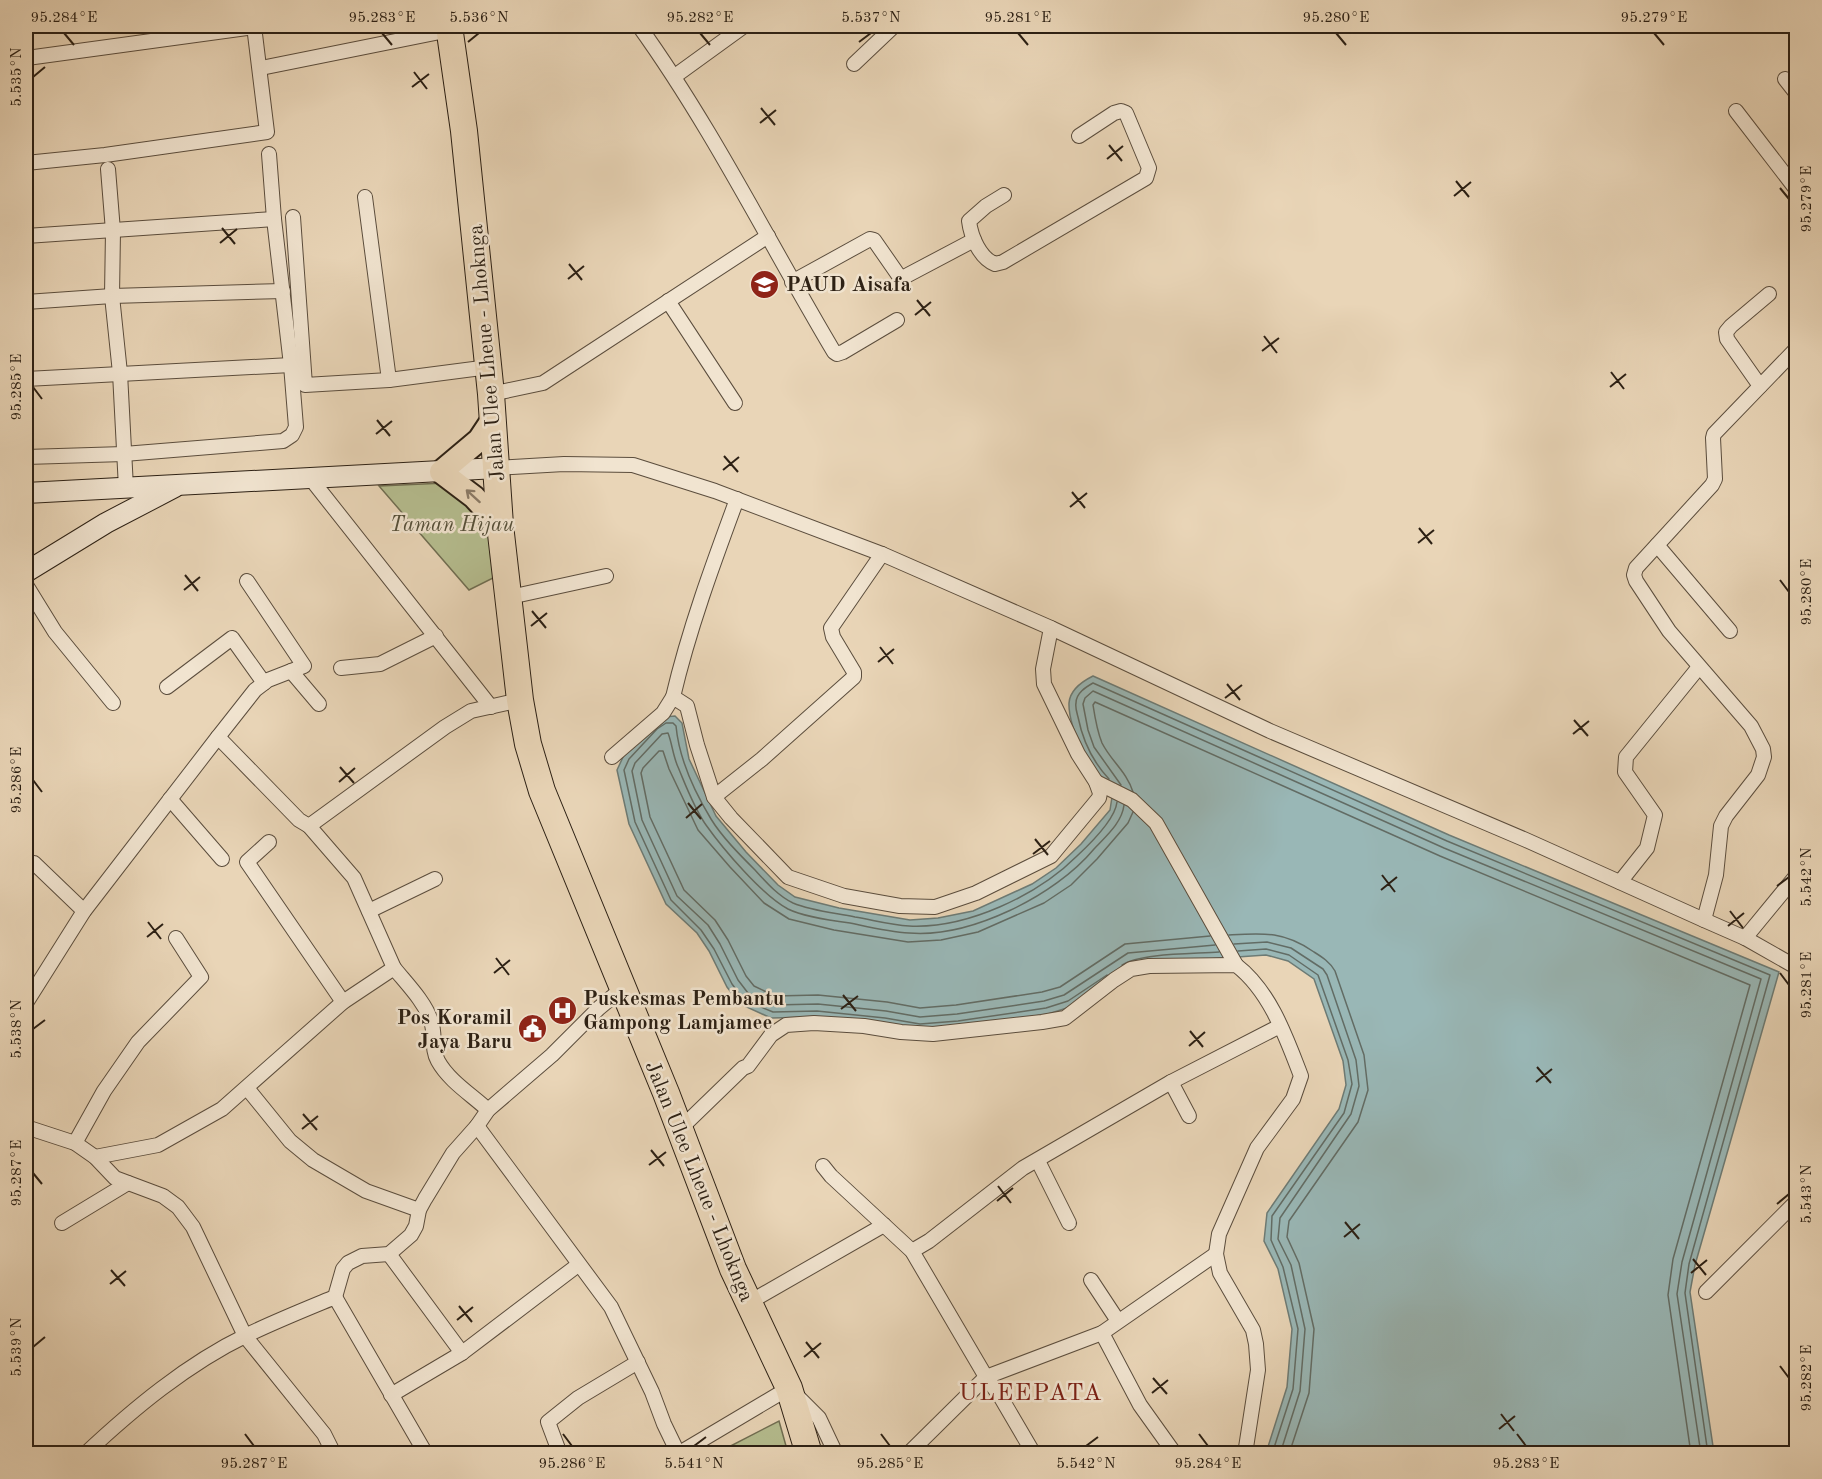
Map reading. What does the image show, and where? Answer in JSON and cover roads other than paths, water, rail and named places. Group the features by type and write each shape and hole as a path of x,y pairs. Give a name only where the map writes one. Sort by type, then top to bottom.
{"highway":[{"name":"Jalan Ulee Lheue - Lhoknga","path":"449,28 464,131 489,367 500,525 520,700 528,744 542,791 748,1304 789,1388 810,1454"}],"main road":[{"path":"441,472 479,440 492,406"},
{"path":"26,493 497,468"},
{"path":"441,472 474,497 500,525"},
{"path":"26,572 106,523 181,484"}],"street":[{"path":"26,163 105,155 267,132 261,68 254,26 27,58"},
{"path":"639,26 675,76 768,236 792,282 837,354 897,320"},
{"path":"675,76 744,26"},
{"path":"854,64 894,26"},
{"path":"261,68 449,28"},
{"path":"1785,79 1797,93"},
{"path":"1004,195 970,219 970,230 974,240 987,259 995,264 1003,262 1146,178 1149,168 1126,113 1121,111 1114,113 1079,136"},
{"path":"1736,111 1797,189"},
{"path":"26,457 124,454 284,441 292,435 296,427 291,365 269,154"},
{"path":"108,169 114,231 112,296 120,373 126,488"},
{"path":"365,197 389,380"},
{"path":"293,217 305,386 389,380 489,367"},
{"path":"26,236 274,219"},
{"path":"492,406 543,383 768,236"},
{"path":"792,282 870,239 874,240 898,276 904,277 974,240"},
{"path":"26,302 112,296 283,291"},
{"path":"1760,386 1727,339 1726,332 1769,294"},
{"path":"668,301 735,403"},
{"path":"1704,920 1716,875 1721,826 1726,816 1758,776 1764,757 1760,741 1750,726 1668,631 1635,581 1634,575 1636,568 1712,485 1715,479 1714,434 1797,349"},
{"path":"26,379 291,365"},
{"path":"497,468 564,464 633,465 737,499 882,554 1051,628 1270,731 1526,840 1745,938 1797,967"},
{"path":"311,479 491,706"},
{"path":"612,757 663,713 673,697 683,654 700,600 737,499"},
{"path":"1657,546 1730,631"},
{"path":"714,797 779,744 854,677 854,672 833,637 831,628 882,554"},
{"path":"510,597 606,576"},
{"path":"26,1003 84,911 255,690 264,683 304,666 247,581"},
{"path":"26,585 55,632 113,703"},
{"path":"673,697 687,706 714,797 788,877 844,896 900,906 935,907 976,893 1051,856 1097,802 1100,793 1098,784 1078,754 1044,684 1043,669 1051,628"},
{"path":"341,668 380,664 436,636"},
{"path":"167,687 232,638 264,683"},
{"path":"1620,882 1647,848 1655,815 1624,772 1626,757 1699,667"},
{"path":"291,671 319,704"},
{"path":"309,826 445,727 471,711 520,700"},
{"path":"218,736 299,820 309,826 354,878 394,968 426,1009 434,1032 434,1052 440,1064 488,1110"},
{"path":"1098,784 1132,800 1156,823 1235,964 1255,981 1280,1026 1300,1078 1293,1099 1257,1148 1219,1234 1216,1254 1220,1273 1253,1330 1256,1344 1258,1370 1245,1454"},
{"path":"170,799 222,860"},
{"path":"269,843 247,862 343,1002"},
{"path":"34,863 84,911"},
{"path":"369,911 435,879"},
{"path":"1745,938 1795,880"},
{"path":"75,1143 104,1091 138,1042 201,977 176,938"},
{"path":"679,1130 743,1068 748,1066 771,1035 786,1025 814,1023 864,1026 933,1034 1042,1022 1065,1018 1131,969 1149,966 1235,964"},
{"path":"95,1157 158,1145 222,1109 343,1002 394,968"},
{"path":"426,1454 335,1297 344,1269 348,1263 362,1256 389,1254 411,1235 416,1226 419,1210 453,1153 488,1110 552,1055 599,1008 623,988"},
{"path":"912,1251 1023,1168 1171,1082 1280,1026"},
{"path":"1171,1082 1189,1116"},
{"path":"247,1088 290,1141 313,1160 366,1191 419,1210"},
{"path":"477,1126 610,1307 652,1392 678,1453 789,1388 819,1418 836,1454"},
{"path":"26,1127 75,1143 95,1157 115,1178 163,1196 178,1207 193,1227 245,1336 324,1434 334,1454"},
{"path":"1038,1161 1069,1223"},
{"path":"823,1166 912,1251 1034,1454"},
{"path":"62,1223 128,1183"},
{"path":"1706,1292 1797,1202"},
{"path":"748,1304 884,1225"},
{"path":"389,1254 462,1353"},
{"path":"908,1454 986,1377 1102,1333 1216,1254"},
{"path":"391,1395 462,1353 579,1265"},
{"path":"1091,1280 1118,1321"},
{"path":"85,1454 106,1433 186,1371 245,1336 335,1297"},
{"path":"1102,1333 1140,1405 1175,1454"},
{"path":"560,1454 548,1422 578,1398 638,1362"}],"water":[{"path":"1093,676 1449,835 1779,972 1695,1265 1690,1292 1714,1453 1266,1453 1287,1387 1292,1329 1278,1269 1264,1241 1267,1213 1339,1109 1346,1085 1343,1061 1314,979 1288,961 1266,955 1151,963 1070,1007 1048,1014 959,1027 919,1030 816,1017 771,1018 740,1004 727,987 697,933 666,904 629,824 617,770 624,755 664,717 675,716 682,723 689,759 716,816 778,885 795,897 839,908 910,920 938,918 973,911 1032,884 1056,868 1081,844 1110,810 1112,797 1084,752 1070,714 1069,703 1074,690"}],"place":[{"name":"PAUD Aisafa","path":"765,284"},
{"name":"Puskesmas Pembantu Gampong Lamjamee","path":"562,1010"},
{"name":"Pos Koramil Jaya Baru","path":"533,1029"}],"district":[{"name":"ULEEPATA","path":"1031,1392"}],"park label":[{"name":"Taman Hijau","path":"452,524"}]}
